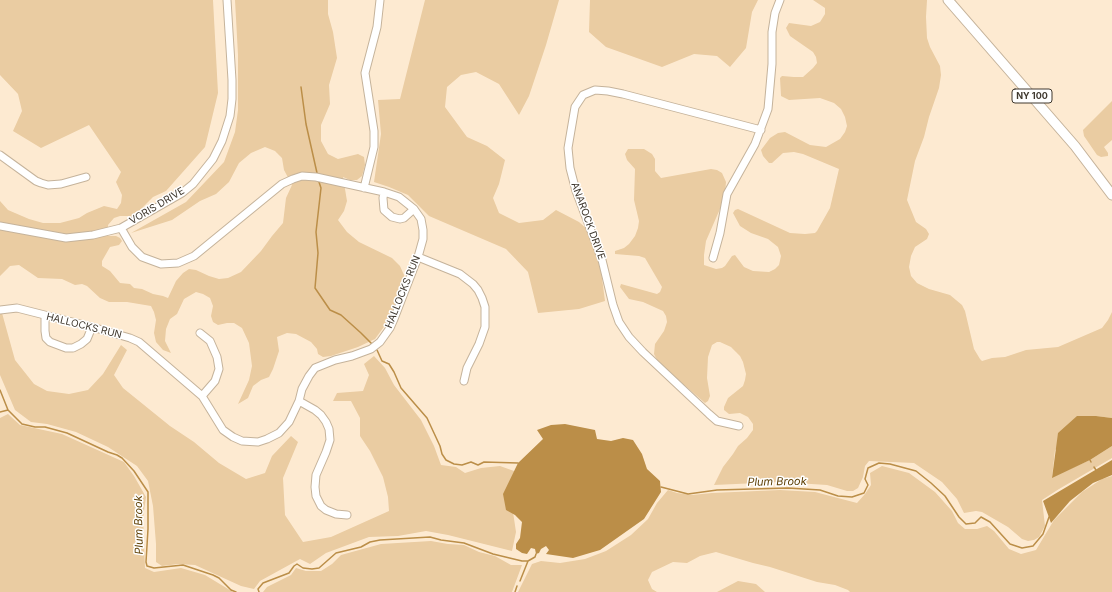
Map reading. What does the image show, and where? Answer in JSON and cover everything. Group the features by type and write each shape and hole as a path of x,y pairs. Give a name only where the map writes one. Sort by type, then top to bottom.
{"main road":[{"name":"NY 100","path":"948,0 1075,146 1112,195"}],"street":[{"name":"VORIS DRIVE","path":"0,226 66,238 93,236 121,228 182,193 203,172 213,159 222,141 228,122 232,99 232,80 227,0"},
{"path":"364,188 374,147 374,131 365,73 377,27 380,0"},
{"path":"713,258 720,233 727,194 755,144 768,109 772,64 772,32 775,13 780,0"},
{"name":"ANAROCK DRIVE","path":"738,426 717,421 643,352 629,337 619,322 613,306 602,260 576,191 570,168 568,148 576,107 583,94 596,90 623,94 761,130"},
{"path":"0,155 41,183 61,184 86,177"},
{"name":"HALLOCKS RUN","path":"0,310 17,308 92,327 139,342 202,396 223,430 242,441 252,442 267,440 278,434 292,418 305,382 316,368 335,360 371,349 380,342 394,319 418,257 423,239 421,219 414,209 399,197 384,192 316,177 302,176 282,184 194,256 183,262 160,264 142,257 132,247 121,228"},
{"path":"384,192 384,210 392,217 400,219 404,218 414,209"},
{"path":"418,257 460,274 478,290 485,306 484,327 479,344 467,368 464,381"},
{"path":"45,316 46,338 50,342 66,348 73,348 81,344 86,339 92,327"},
{"path":"200,333 210,341 217,357 219,369 215,381 202,396"},
{"path":"299,401 321,415 329,429 330,440 316,476 316,496 321,506 326,510 336,514 347,515"}],"shaded area":[{"path":"0,0 213,0 218,93 205,147 166,191 153,197 132,216 120,216 114,218 108,225 108,236 116,236 122,241 119,245 110,247 102,261 102,266 110,271 120,283 130,284 134,288 142,289 168,298 176,281 189,269 196,270 219,279 228,278 241,272 261,251 283,223 286,198 292,185 284,170 282,158 275,151 265,147 251,153 239,163 229,182 216,194 200,201 172,220 131,233 186,202 224,162 235,132 238,110 238,55 235,0 328,0 328,14 333,32 337,58 329,85 330,104 321,125 321,141 328,154 338,159 358,154 364,157 365,165 362,176 357,180 350,180 343,177 347,201 344,211 338,220 347,232 359,242 392,258 400,266 404,275 401,292 386,324 375,339 358,347 331,356 323,357 318,354 317,349 311,342 296,334 287,333 277,337 279,351 269,377 261,380 253,386 248,398 238,404 249,380 252,366 249,343 242,328 234,323 218,325 213,322 211,316 213,306 210,298 203,294 196,292 184,299 177,314 170,319 166,329 165,341 171,353 163,350 156,342 154,333 156,320 151,306 127,302 109,302 100,298 87,286 82,284 75,285 62,279 38,278 19,265 10,266 0,276 0,201 8,210 29,219 43,223 60,223 79,218 104,206 117,209 121,203 122,195 116,182 121,172 89,125 41,148 13,131 22,111 18,94 0,75"},
{"path":"425,0 559,0 529,96 519,115 499,84 476,72 461,75 447,87 445,107 467,137 487,146 505,160 499,184 493,198 499,213 519,223 543,220 556,210 579,222 588,230 600,263 605,301 579,309 538,313 528,272 506,249 429,216 408,195 374,182 381,134 378,100 400,99"},
{"path":"590,0 758,0 752,12 746,48 730,67 717,56 694,54 662,67 606,47 589,32"},
{"path":"813,0 927,0 927,38 940,66 941,75 939,88 915,161 907,200 916,222 926,229 929,234 927,239 915,247 911,256 909,267 911,276 917,283 929,289 950,295 962,305 965,311 974,349 980,359 982,361 992,358 1005,357 1026,350 1058,347 1102,328 1112,312 1112,418 1096,416 1055,450 1052,477 1090,460 1112,446 1112,458 1042,500 1045,526 1039,537 1034,540 1028,541 1022,539 1008,527 982,512 976,511 964,513 957,499 942,482 914,463 869,461 865,466 863,477 858,488 853,491 847,491 827,485 780,482 714,485 723,467 738,446 753,430 753,424 748,417 740,413 729,414 724,410 728,398 743,386 746,374 743,362 740,356 731,347 720,342 712,345 708,357 707,378 710,396 708,401 705,403 658,362 654,354 655,344 664,331 667,322 663,311 643,302 629,299 620,287 621,284 657,294 660,292 662,287 645,258 615,254 615,251 624,248 635,236 639,221 634,200 635,169 627,160 625,154 628,149 644,149 652,154 655,159 655,171 661,178 711,169 722,173 726,182 725,193 723,202 706,241 704,265 716,269 722,268 732,256 735,255 744,267 753,271 769,272 779,265 781,256 778,247 768,239 751,233 740,226 733,213 738,209 790,233 805,234 815,233 817,231 830,208 839,169 803,154 794,152 783,153 772,163 769,163 763,156 761,150 770,138 778,133 785,132 810,145 826,147 840,139 845,132 847,126 845,117 841,109 834,103 820,98 789,100 781,96 780,78 782,76 803,77 817,63 813,52 790,36 786,28 789,23 811,26 820,22 825,14 825,8"},
{"path":"1112,101 1112,140 1104,147 1108,153 1108,156 1101,157 1097,155 1084,136 1083,130"},
{"path":"2,313 15,360 34,384 47,391 69,394 88,390 103,374 121,345 127,350 114,375 123,388 219,463 246,479 265,473 272,456 291,436 298,442 283,478 285,515 303,542 331,537 389,511 388,497 383,477 370,451 360,436 360,418 351,401 333,401 337,393 363,391 369,375 364,364 374,356 385,368 394,385 421,420 434,446 441,465 456,467 465,473 481,468 500,466 514,471 513,512 516,532 512,551 426,531 398,536 369,537 326,553 310,564 300,559 260,581 254,589 241,586 195,565 178,564 162,566 156,562 153,506 148,481 137,466 108,447 76,432 47,424 31,422 15,410 0,375 0,314"},
{"path":"8,414 20,425 62,434 124,462 146,497 143,518 145,568 154,572 181,568 205,575 233,592 0,592 0,418"},
{"path":"1077,416 1112,418 1112,446 1090,460 1052,478 1058,433"},
{"path":"565,424 595,430 597,439 611,441 623,438 633,440 642,454 647,469 660,481 661,492 644,519 600,550 573,558 546,554 549,550 546,546 536,554 535,549 531,548 527,554 522,553 516,549 516,544 520,538 522,522 515,515 506,510 503,494 518,463 543,439 537,430 551,425"},
{"path":"1112,460 1112,475 1093,483 1070,501 1051,523 1043,501"},
{"path":"882,466 909,473 935,492 952,511 958,523 965,529 977,529 987,526 994,531 1009,549 1021,554 1036,550 1054,520 1082,492 1102,479 1112,476 1112,592 850,592 835,585 817,582 716,552 700,556 687,563 673,562 652,572 648,580 652,589 657,592 518,592 532,564 541,561 560,563 585,559 606,551 631,535 648,519 657,503 668,490 692,495 780,490 815,492 857,503 871,485 870,473"},
{"path":"431,541 464,545 479,552 495,556 511,565 522,565 512,592 263,592 267,587 291,575 296,568 306,571 321,571 332,564 341,555 381,544"},
{"path":"738,581 756,584 765,592 717,592"}],"waterway":[{"path":"301,87 306,124 317,173"},
{"path":"319,182 321,188 316,232 318,253 315,288 330,310 341,315 372,344"},
{"path":"377,350 382,361 389,364 401,388 427,418 446,460 454,464 462,465 471,462 478,465 484,462 518,463"},
{"path":"0,390 8,410"},
{"name":"Plum Brook","path":"0,412 8,410 22,424 35,427 45,427 67,433 122,458 134,471 148,492 147,566 154,568 183,565 219,578 231,590 236,592"},
{"name":"Plum Brook","path":"661,487 688,494 717,490 788,488 820,490 838,496 852,497 864,493 868,485 865,479 868,468 879,463 890,464 916,471 945,496 959,517 966,524 975,523 981,517 990,522 1010,544 1022,548 1033,546 1043,534 1049,517"},
{"name":"Plum Brook","path":"259,592 258,589 263,583 289,573 297,564 303,568 319,568 336,553 361,547 370,542 380,540 430,537 464,543 493,554 522,561 528,561 535,557 536,554"},
{"path":"520,581 528,561"},
{"path":"515,592 517,586"}]}
